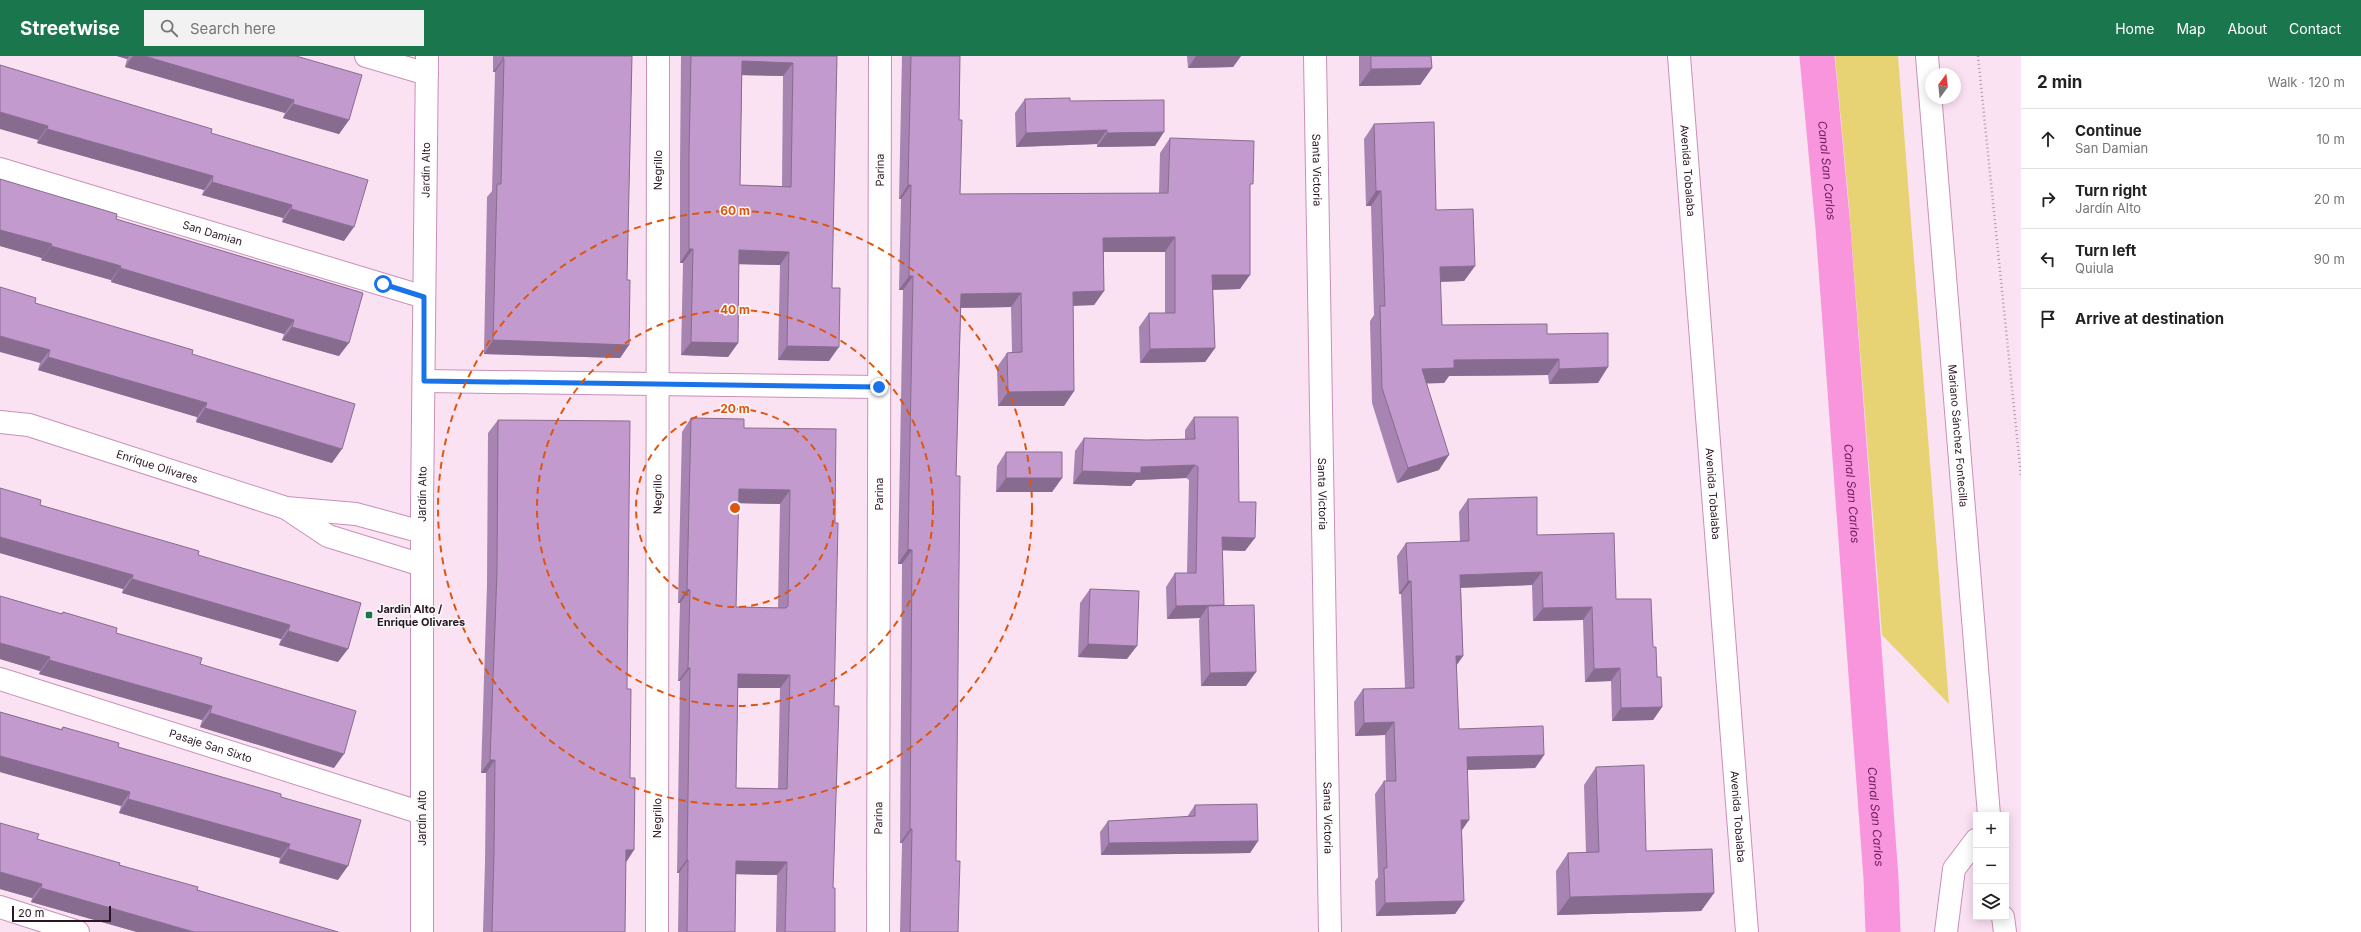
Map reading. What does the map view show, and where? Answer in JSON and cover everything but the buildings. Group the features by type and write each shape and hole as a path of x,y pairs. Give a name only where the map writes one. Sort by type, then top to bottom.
{"street":[{"path":"366,56 427,65"},
{"name":"Negrillo","path":"656,932 658,56"},
{"name":"Parina","path":"878,932 880,56"},
{"name":"Santa Victoria","path":"1315,56 1330,932"},
{"name":"Avenida Tobalaba","path":"1679,56 1747,932"},
{"name":"Mariano Sánchez Fontecilla","path":"1927,56 1989,812"},
{"name":"Jardín Alto","path":"422,932 422,532 427,65"},
{"name":"San Damian","path":"0,169 424,297"},
{"path":"424,381 879,387"},
{"name":"Enrique Olivares","path":"0,406 29,425"},
{"name":"Enrique Olivares","path":"0,422 29,425 286,508 356,514 422,532"},
{"name":"Enrique Olivares","path":"286,508 328,536 422,565"},
{"name":"Pasaje San Sixto","path":"0,679 422,813"},
{"path":"1946,932 1954,869 1973,844"},
{"path":"0,907 78,932"},
{"path":"2003,920 2005,932"}],"path":[{"path":"1978,56 2021,476"}],"shaded area":[{"path":"1835,56 1898,56 1949,704 1882,635 1848,195"}],"waterway":[{"name":"Canal San Carlos","path":"1817,56 1833,228 1881,878 1883,932"}],"place":[{"name":"Jardin Alto / Enrique Olivares","path":"369,615"}],"route":[{"path":"383,284 424,297 424,381 879,387"}]}
